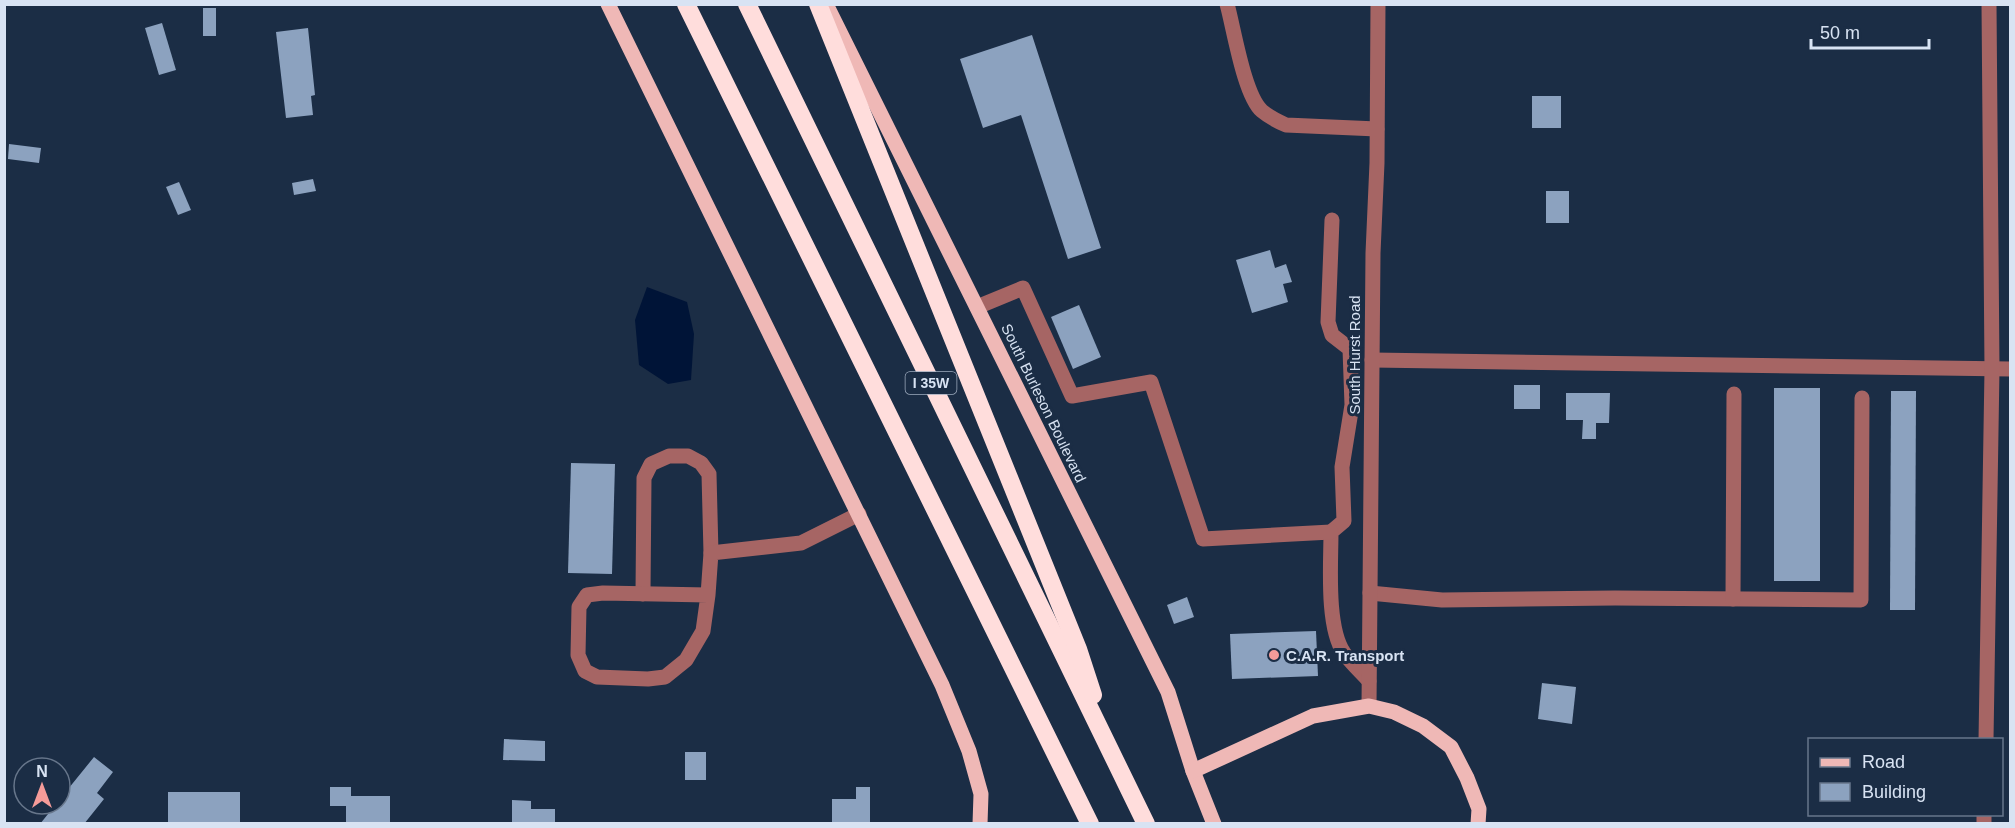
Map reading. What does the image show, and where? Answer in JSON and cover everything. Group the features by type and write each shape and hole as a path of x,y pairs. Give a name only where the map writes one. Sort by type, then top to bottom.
{"highway":[{"path":"680,4 690,12 1090,824"},
{"name":"I 35W","path":"747,4 1146,824"},
{"path":"818,4 1078,649 1115,762"}],"main road":[{"path":"608,4 942,684 969,751 981,794 980,824"},
{"name":"South Burleson Boulevard","path":"826,4 1168,692 1193,771 1214,824"},
{"path":"1193,771 1313,717 1369,706 1394,712 1423,726 1451,747 1467,778 1479,809 1478,824"}],"street":[{"path":"1227,4 1240,58 1252,95 1260,110 1286,125 1377,129"},
{"name":"South Hurst Road","path":"1369,706 1373,253 1378,4"},
{"path":"1986,738 1992,369 1989,4"},
{"path":"976,307 1023,288 1072,396 1151,382 1203,539 1331,532 1344,521 1342,466 1352,405 1350,349 1332,335 1328,322 1332,220"},
{"path":"1372,360 2010,369"},
{"path":"1733,599 1734,394"},
{"path":"1370,593 1442,600 1615,598 1861,600 1862,398"},
{"path":"644,594 644,478 651,464 669,456 688,456 701,464 710,474 711,553 708,595 703,631 686,660 665,677 648,679 597,677 585,671 578,655 579,607 587,595 603,593 644,594 708,595"},
{"path":"711,553 801,543 859,514"},
{"path":"1331,532 1330,588 1335,630 1342,651 1369,681"}],"water":[{"path":"647,287 687,302 694,334 691,380 668,384 639,365 635,320"}],"building":[{"path":"203,8 216,8 216,36 203,36"},
{"path":"162,23 176,70 159,75 145,28"},
{"path":"308,28 315,95 311,96 313,115 286,118 276,32"},
{"path":"1032,35 1101,248 1068,259 1021,115 983,128 960,59"},
{"path":"1532,96 1561,96 1561,128 1532,128"},
{"path":"9,144 41,148 39,163 8,159"},
{"path":"313,179 316,191 294,195 292,183"},
{"path":"179,182 191,210 178,215 166,187"},
{"path":"1546,191 1569,191 1569,223 1546,223"},
{"path":"1270,250 1275,268 1286,264 1292,282 1283,284 1288,302 1252,313 1236,260"},
{"path":"1079,305 1101,357 1073,369 1051,317"},
{"path":"1514,385 1540,385 1540,409 1514,409"},
{"path":"1774,388 1820,388 1820,581 1774,581"},
{"path":"1891,391 1916,391 1915,610 1890,610"},
{"path":"1566,393 1610,393 1609,423 1596,423 1596,439 1582,439 1583,420 1566,420"},
{"path":"571,463 615,464 612,574 568,573"},
{"path":"1187,597 1194,617 1174,624 1167,605"},
{"name":"C.A.R. Transport","path":"1316,631 1318,676 1232,679 1230,634"},
{"path":"1542,683 1576,687 1572,724 1538,719"},
{"path":"504,739 545,741 545,761 503,760"},
{"path":"685,752 706,752 706,780 685,780"},
{"path":"94,757 113,772 97,793 104,799 84,824 40,824 46,816 72,816 72,784"},
{"path":"330,787 351,787 351,796 390,796 390,824 346,824 346,806 330,806"},
{"path":"856,787 870,787 870,824 832,824 832,799 856,799"},
{"path":"168,792 240,792 240,823 168,823"},
{"path":"512,800 531,801 531,809 555,809 555,824 512,824"}],"place":[{"name":"C.A.R. Transport","path":"1274,655"}]}
